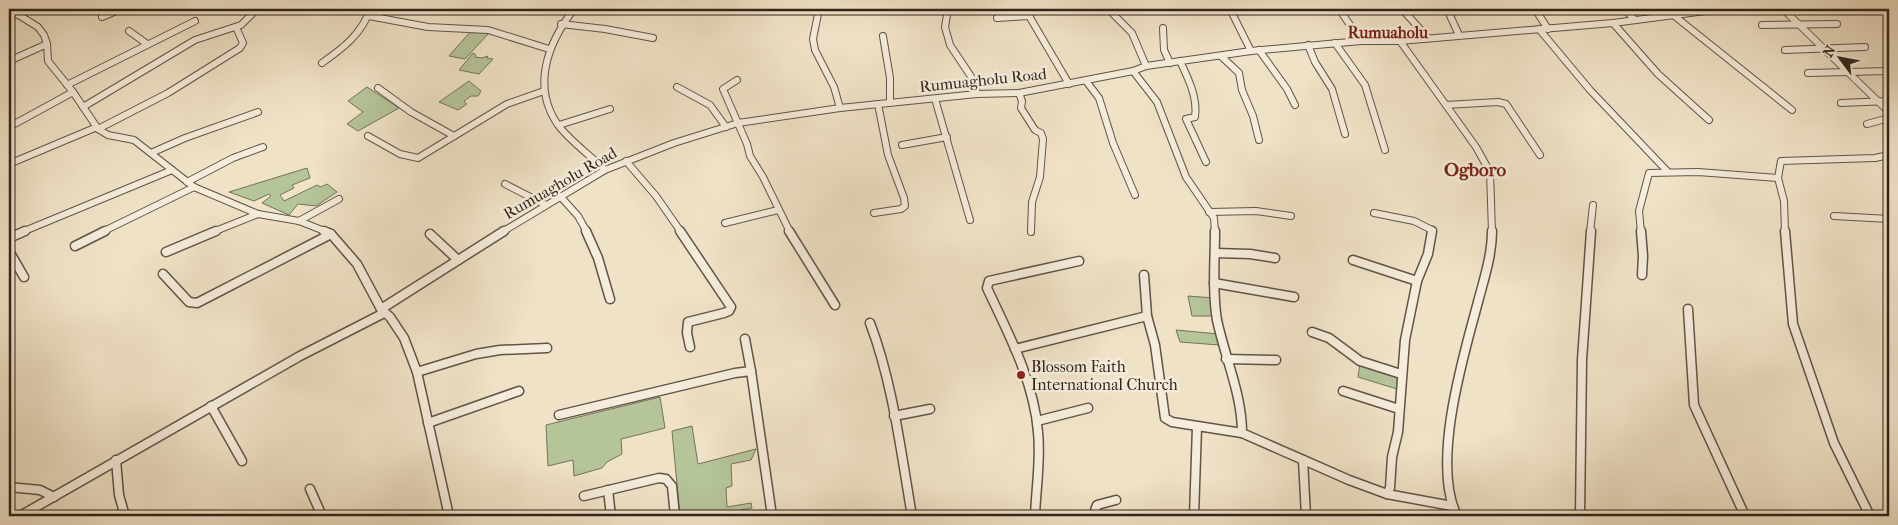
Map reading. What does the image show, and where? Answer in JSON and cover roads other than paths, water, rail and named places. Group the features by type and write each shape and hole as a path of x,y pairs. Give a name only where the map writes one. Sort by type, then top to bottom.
{"street":[{"path":"18,15 31,9"},
{"path":"102,16 121,9"},
{"path":"83,107 195,40 236,27 245,22 257,9"},
{"path":"574,9 561,24 549,49 544,73 544,91 549,110 559,125 605,170"},
{"path":"819,9 813,39 815,50 834,87 840,108"},
{"path":"893,9 912,9"},
{"path":"946,9 945,27 950,45 972,78 977,94"},
{"path":"1025,9 1041,30 1051,54 1069,84"},
{"path":"1108,9 1124,22 1132,33 1146,66"},
{"path":"1230,9 1251,51"},
{"path":"1339,9 1362,41"},
{"path":"1402,9 1428,38"},
{"path":"1448,9 1459,35"},
{"path":"1535,9 1548,28"},
{"path":"1624,9 1635,20"},
{"name":"Rumuagholu Road","path":"20,516 300,356 383,311 546,204 605,170 674,143 738,123 840,108 977,94 1019,93 1086,81 1133,71 1146,66 1259,50 1362,41 1400,41 1613,23 1721,9"},
{"path":"1783,9 1850,72 1889,112"},
{"path":"10,10 38,27 44,35 47,44 48,61 74,92 97,128 108,135 134,140 194,188 258,214 299,221 331,234 357,264 383,311 397,326 404,338 416,372 449,516"},
{"path":"322,63 353,39 370,12 428,27 488,30 549,49"},
{"path":"1672,14 1792,110"},
{"path":"997,18 1030,16"},
{"path":"67,84 195,20"},
{"path":"1613,23 1632,46 1691,105 1709,120"},
{"path":"561,24 612,30 653,38"},
{"path":"1762,24 1837,24"},
{"path":"9,164 97,128 168,93 240,48 243,43 236,27"},
{"path":"1163,28 1164,50 1170,63"},
{"path":"1539,29 1590,90 1668,172"},
{"path":"129,31 147,44"},
{"path":"883,36 890,78 890,103"},
{"path":"1400,41 1476,147 1490,172 1492,239 1488,265 1459,374 1447,453 1448,486 1452,506 1457,516"},
{"path":"1336,43 1365,85 1385,150"},
{"path":"9,61 47,44"},
{"path":"1308,45 1315,62 1332,89 1345,134"},
{"path":"1785,50 1866,47"},
{"path":"1259,50 1296,105"},
{"path":"1221,56 1238,73 1259,140"},
{"path":"1180,61 1193,93 1196,110 1195,117 1186,119 1206,162"},
{"path":"1133,71 1157,102 1186,177 1214,218 1214,283 1217,318 1226,359 1237,390 1242,419 1242,433"},
{"path":"1808,73 1889,71"},
{"path":"737,80 724,89 750,156 763,177 792,238 834,305"},
{"path":"1086,81 1099,98 1113,143 1135,195"},
{"path":"677,87 710,106 726,127"},
{"path":"378,88 411,112 454,136"},
{"path":"368,136 413,159 418,158 507,104 544,91"},
{"path":"9,127 74,92"},
{"path":"1019,93 1022,102 1021,108 1035,130 1041,133 1043,139 1040,177 1032,202 1031,233"},
{"path":"935,99 947,137 958,184 970,220"},
{"path":"1841,103 1889,101"},
{"path":"1446,105 1498,102 1506,104 1540,155"},
{"path":"874,213 901,209 905,206 904,198 888,155 878,104"},
{"path":"559,125 610,110"},
{"path":"151,153 185,138 258,112"},
{"path":"1867,124 1889,118"},
{"path":"902,145 947,137"},
{"path":"187,182 233,158 263,147"},
{"path":"1870,516 1834,443 1793,324 1786,252 1784,201 1778,178 1781,161 1874,158 1889,154"},
{"path":"626,161 667,210 731,307 729,311 724,313 688,322 687,333 690,348"},
{"path":"9,238 172,170"},
{"path":"1642,275 1643,256 1639,211 1647,176 1654,172 1668,172 1745,174 1778,178"},
{"path":"505,184 546,204"},
{"path":"75,246 194,188"},
{"path":"560,196 568,202 578,215 596,253 610,299"},
{"path":"299,221 338,199"},
{"path":"1580,516 1580,383 1585,285 1593,205"},
{"path":"725,223 778,210"},
{"path":"1209,212 1256,211 1291,216"},
{"path":"166,252 258,214"},
{"path":"1374,214 1418,221 1431,228 1428,254 1417,280 1405,340 1398,432 1392,457 1390,488 1387,494"},
{"path":"1834,216 1889,219"},
{"path":"163,274 189,302 197,303 331,234"},
{"path":"430,234 458,260"},
{"path":"9,251 24,276"},
{"path":"1215,253 1250,254 1275,258"},
{"path":"1353,260 1417,280"},
{"path":"1035,516 1037,421 1030,392 1015,349 987,288 987,284 989,281 1078,261"},
{"path":"1144,275 1147,316 1156,345 1165,418 1172,422 1197,427 1242,433 1387,494 1452,506"},
{"path":"1214,283 1294,297"},
{"path":"1688,309 1694,405 1744,516"},
{"path":"1015,349 1147,316"},
{"path":"870,323 876,339 894,416 912,516"},
{"path":"1312,332 1329,338 1360,360 1402,374"},
{"path":"745,339 772,516"},
{"path":"416,372 476,354 500,350 546,348"},
{"path":"1226,359 1253,362 1276,360"},
{"path":"559,415 735,373 751,371"},
{"path":"428,423 519,391"},
{"path":"1343,391 1399,410"},
{"path":"212,406 242,461"},
{"path":"1037,421 1088,408"},
{"path":"894,416 930,410"},
{"path":"1194,516 1197,427"},
{"path":"116,460 117,485 121,507 125,516"},
{"path":"1303,460 1306,516"},
{"path":"584,496 659,478 666,479 672,486 675,516"},
{"path":"9,487 40,490 54,497"},
{"path":"310,489 322,516"},
{"path":"608,490 611,516"},
{"path":"1093,516 1094,506 1098,503 1116,500"}],"place":[{"name":"Blossom Faith International Church","path":"1021,375"}],"district":[{"name":"Rumuaholu","path":"1388,32"},
{"name":"Ogboro","path":"1475,170"}]}
